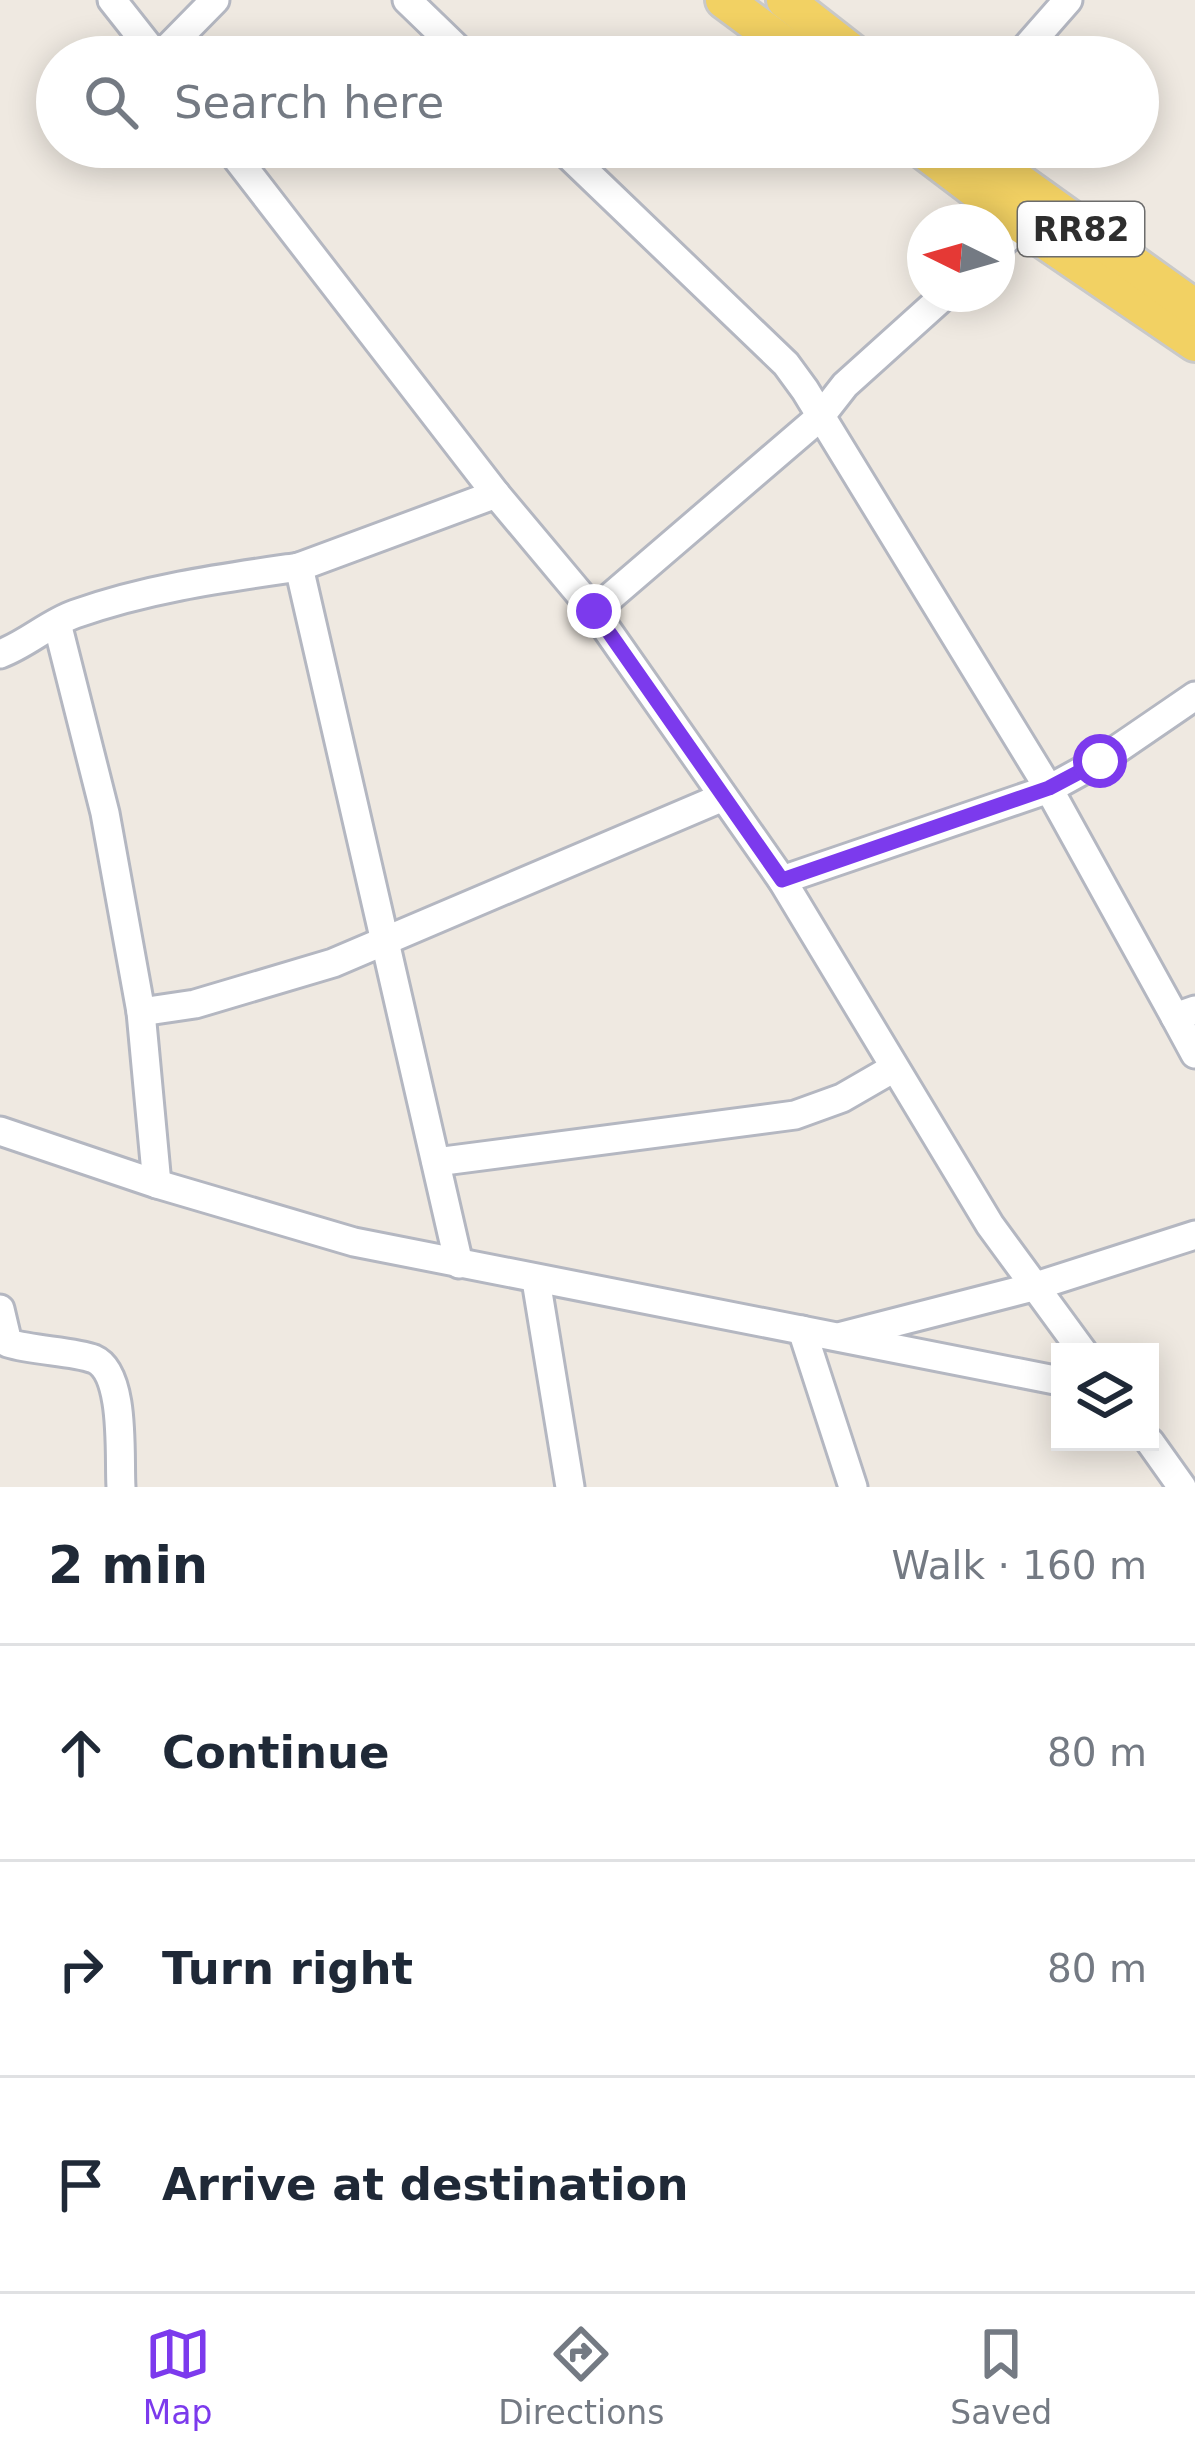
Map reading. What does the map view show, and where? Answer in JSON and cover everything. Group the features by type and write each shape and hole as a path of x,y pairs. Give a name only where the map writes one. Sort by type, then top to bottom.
{"main road":[{"path":"724,0 773,36"},
{"path":"806,6 837,36"},
{"name":"RR82","path":"946,168 1021,226 1195,343"},
{"name":"RR82","path":"984,168 1021,226 1195,308"}],"street":[{"path":"112,0 141,36"},
{"path":"179,36 215,0"},
{"path":"407,0 444,36"},
{"path":"1036,36 1068,0"},
{"path":"244,168 496,494 594,611 782,880 990,1225 1077,1343"},
{"path":"582,168 786,364 1185,1014 1195,1054"},
{"path":"594,611 820,417 845,385 926,312"},
{"path":"0,654 24,646 70,615 188,583 299,567 496,494"},
{"path":"299,567 459,1264"},
{"path":"57,623 105,813 141,1012 157,1184"},
{"path":"782,880 1049,788 1100,761 1195,696"},
{"path":"141,1012 195,1004 333,963 723,796"},
{"path":"436,1162 795,1115 842,1098 894,1068"},
{"path":"0,1131 354,1243 1051,1379"},
{"path":"836,1337 1033,1287 1195,1234"},
{"path":"536,1280 570,1487"},
{"path":"0,1309 8,1343 94,1360 107,1370 118,1409 121,1487"},
{"path":"802,1330 854,1487"},
{"path":"1156,1451 1182,1487"}],"route":[{"path":"594,611 782,880 1049,788 1100,761"}]}
